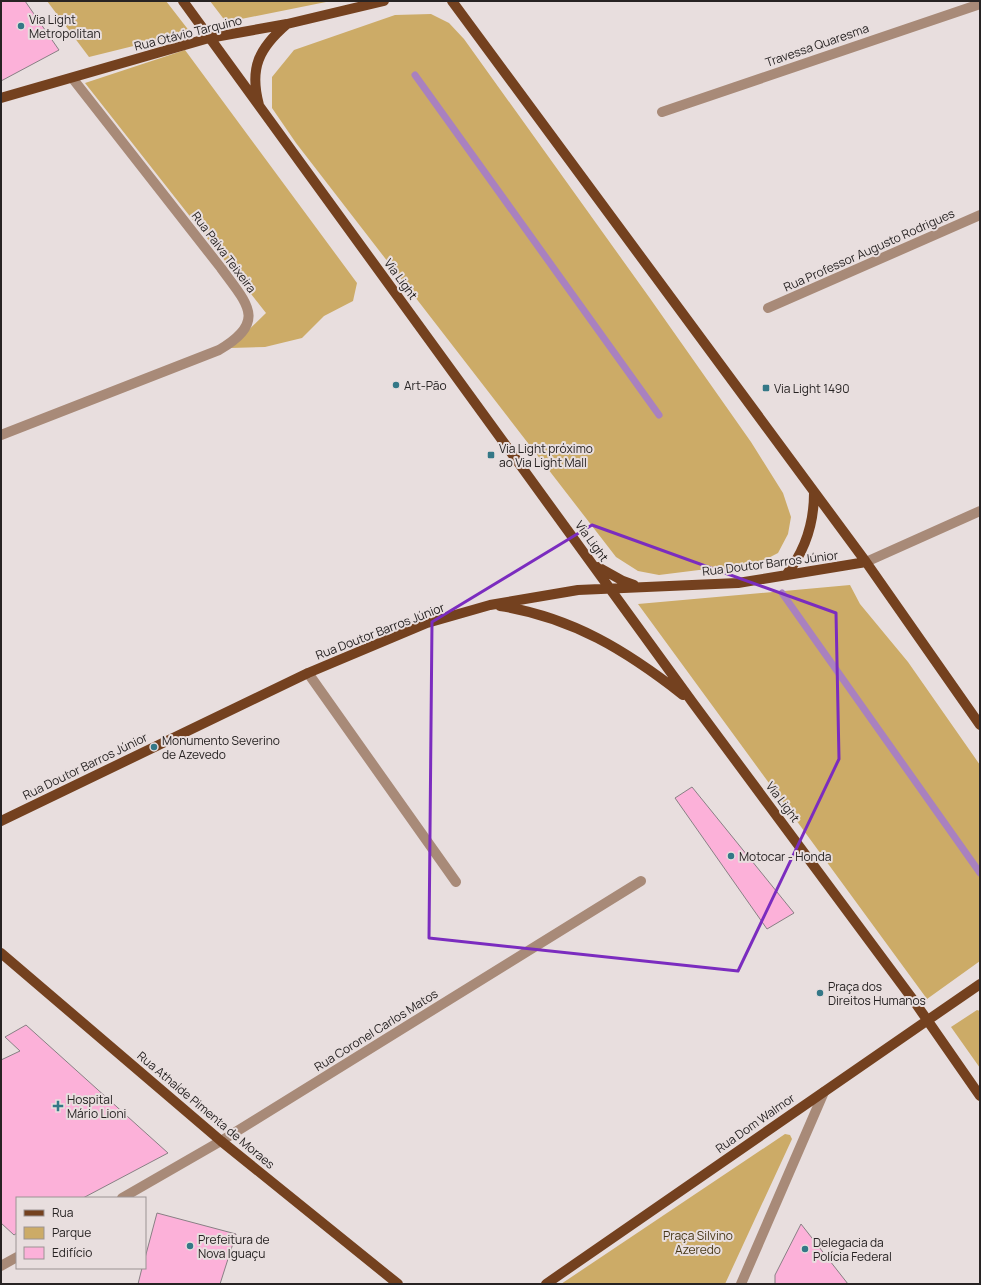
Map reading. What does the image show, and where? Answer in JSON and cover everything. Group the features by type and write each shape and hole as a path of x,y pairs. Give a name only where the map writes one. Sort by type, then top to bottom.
{"main road":[{"name":"Via Light","path":"183,1 261,110 593,563 693,703 928,1020 980,1096"},
{"name":"Rua Otávio Tarquino","path":"1,98 73,79 209,38 287,24 384,1"},
{"path":"452,1 866,562 980,725"},
{"path":"261,110 255,73 258,59 268,42 287,24"},
{"path":"786,574 796,562 806,539 814,515 814,493"},
{"name":"Rua Doutor Barros Júnior","path":"1,821 308,673 427,623 490,605 578,590 738,583 786,574 828,570 866,562"},
{"path":"593,563 623,581 641,588"},
{"path":"490,605 545,616 577,627 640,662 693,703"},
{"name":"Rua Athaíde Pimenta de Moraes","path":"1,953 221,1142 398,1284"},
{"name":"Rua Dom Walmor","path":"546,1284 980,984"},
{"path":"960,998 970,995 980,995"}],"street":[{"name":"Travessa Quaresma","path":"662,112 980,4"},
{"name":"Rua Paiva Teixeira","path":"1,435 219,350 236,340 249,322 249,311 244,300 221,268 73,79"},
{"name":"Rua Professor Augusto Rodrigues","path":"768,308 980,215"},
{"name":"Rua Doutor Barros Júnior","path":"866,562 980,511"},
{"path":"308,673 456,882"},
{"name":"Rua Coronel Carlos Matos","path":"124,1197 221,1142 641,881"},
{"path":"741,1284 824,1092"},
{"path":"1,1266 16,1258"}],"highlighted area":[{"path":"592,525 836,613 839,759 738,971 429,938 432,622"}],"green space":[{"path":"47,1 166,1 190,32 89,57"},
{"path":"210,1 331,1 226,22"},
{"path":"431,14 449,23 464,39 751,442 783,493 791,517 788,534 778,553 747,569 699,570 659,575 638,571 616,557 296,143 272,108 272,77 294,50 395,15"},
{"path":"185,50 357,283 353,301 324,316 302,338 265,347 230,348 266,313 85,83"},
{"path":"850,585 860,604 908,662 980,765 980,961 927,999 638,604"},
{"path":"977,1010 980,1011 980,1068 951,1027"},
{"name":"Praça Silvino Azeredo","path":"785,1134 790,1135 792,1139 725,1284 561,1284"}],"building":[{"name":"Via Light Metropolitan","path":"1,1 25,1 59,50 1,81"},
{"name":"Motocar - Honda","path":"692,787 794,913 767,929 675,798"},
{"name":"Hospital Mário Lioni","path":"26,1025 168,1153 85,1197 16,1197 16,1234 14,1235 1,1223 1,1060 20,1051 5,1037"},
{"name":"Prefeitura de Nova Iguaçu","path":"157,1213 236,1234 220,1284 138,1284 142,1269 146,1269 146,1254"},
{"name":"Delegacia da Polícia Federal","path":"801,1224 848,1284 775,1284 775,1275"}],"waterway":[{"path":"415,75 659,415"},
{"path":"782,593 980,873"}],"place":[{"name":"Via Light Metropolitan","path":"21,26"},
{"name":"Art-Pão","path":"396,385"},
{"name":"Via Light 1490","path":"766,388"},
{"name":"Via Light próximo ao Via Light Mall","path":"491,455"},
{"name":"Monumento Severino de Azevedo","path":"154,747"},
{"name":"Motocar - Honda","path":"731,856"},
{"name":"Praça dos Direitos Humanos","path":"820,993"},
{"name":"Hospital Mário Lioni","path":"58,1106"},
{"name":"Prefeitura de Nova Iguaçu","path":"190,1246"},
{"name":"Delegacia da Polícia Federal","path":"805,1249"}]}
